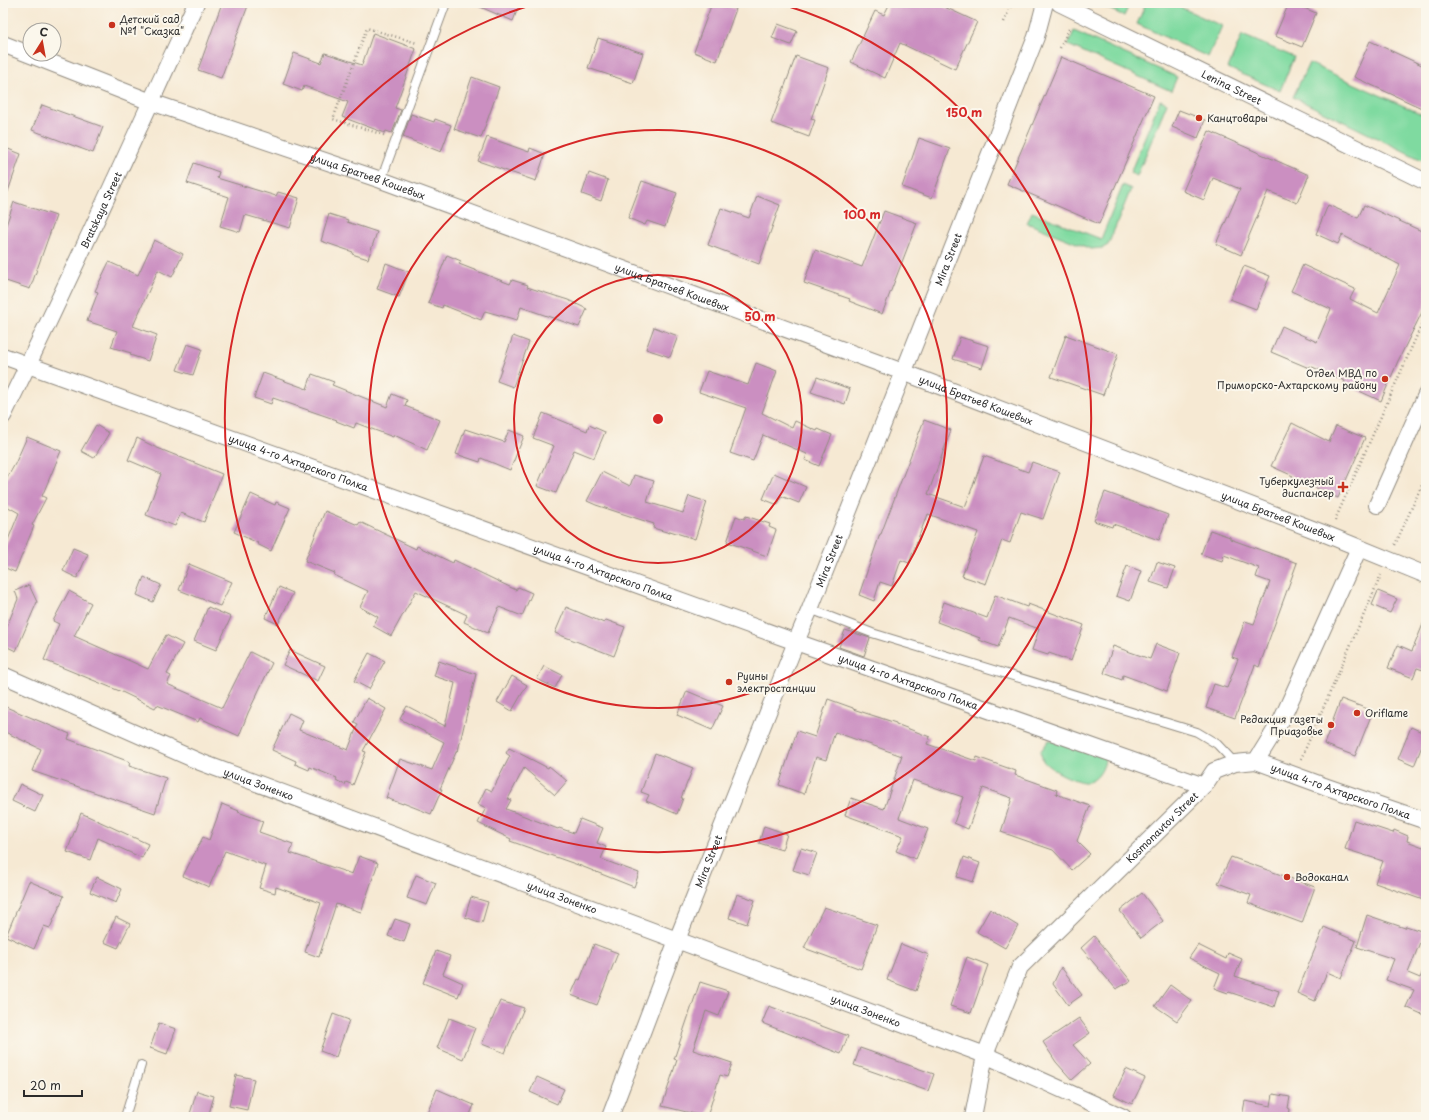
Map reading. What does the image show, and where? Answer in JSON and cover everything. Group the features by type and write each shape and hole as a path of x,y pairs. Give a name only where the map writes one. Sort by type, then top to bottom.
{"street":[{"name":"Bratskaya Street","path":"3,416 196,3"},
{"name":"Mira Street","path":"610,1117 677,940 810,609 1033,45 1045,3"},
{"name":"Lenina Street","path":"1059,3 1426,182"},
{"name":"улица Братьев Кошевых","path":"3,44 151,102 381,180 903,372 1328,535 1426,575"},
{"name":"улица 4-го Ахтарского Полка","path":"3,356 796,642 1204,786"},
{"path":"1377,505 1426,395"},
{"path":"1256,762 1282,719 1359,548"},
{"name":"улица Зоненко","path":"3,675 200,762 985,1055 1123,1117"},
{"name":"улица 4-го Ахтарского Полка","path":"1256,762 1426,821"},
{"name":"Kosmonavtov Street","path":"973,1117 985,1055 1020,967 1204,786 1214,771 1235,763 1256,762"}],"lane":[{"path":"381,180 446,3"},
{"path":"810,609 872,633 1197,732 1217,744 1235,763"},
{"path":"124,1117 141,1064"}],"path":[{"path":"1004,22 1012,3"},
{"path":"396,139 334,119 367,28 430,47"},
{"path":"1328,535 1426,315"},
{"path":"1294,776 1426,476"}],"green space":[{"path":"1096,3 1130,3 1124,16"},
{"path":"1146,3 1171,3 1222,26 1208,57 1137,24"},
{"path":"1074,31 1177,77 1171,91 1068,45"},
{"path":"1242,35 1294,57 1280,91 1228,68"},
{"path":"1309,63 1426,116 1426,162 1293,97"},
{"path":"1160,100 1167,103 1137,176 1130,173"},
{"path":"1123,185 1131,189 1108,245 1103,248 1091,249 1027,223 1032,212 1101,239"},
{"path":"1049,740 1058,741 1105,758 1104,765 1098,776 1092,781 1083,782 1064,775 1051,768 1043,761 1040,752"}],"building":[{"path":"222,3 249,3 221,78 198,70"},
{"path":"471,3 520,3 513,21"},
{"path":"712,3 720,3 736,9 717,61 694,52"},
{"path":"890,3 936,3 977,22 955,69 900,43 885,78 851,62 875,11 884,15"},
{"path":"1289,3 1316,13 1302,47 1275,36"},
{"path":"778,24 797,31 791,45 772,38"},
{"path":"373,33 416,49 395,108 401,110 392,133 386,131 385,133 342,117 348,102 304,86 302,91 283,84 294,53 321,63 325,53 362,65"},
{"path":"598,38 643,53 633,83 588,68"},
{"path":"1370,41 1426,67 1426,110 1354,77"},
{"path":"796,56 829,68 811,119 815,120 809,137 771,123"},
{"path":"1061,57 1154,96 1099,224 1007,184"},
{"path":"472,77 499,87 481,138 454,129"},
{"path":"42,105 103,127 93,153 32,130"},
{"path":"1179,110 1205,120 1198,138 1172,127"},
{"path":"411,114 434,122 435,119 451,125 441,152 403,137"},
{"path":"1209,131 1309,175 1297,203 1268,191 1241,255 1216,244 1240,189 1213,178 1204,200 1183,191"},
{"path":"487,137 529,152 530,148 545,154 536,181 478,161"},
{"path":"919,138 950,149 932,198 902,187"},
{"path":"3,147 21,154 5,200 3,199"},
{"path":"194,163 219,172 217,178 276,196 278,192 299,198 290,228 245,215 240,232 220,226 229,197 187,183"},
{"path":"589,173 608,180 601,201 582,194"},
{"path":"642,181 677,193 665,227 647,221 645,225 628,218"},
{"path":"757,196 780,205 759,264 708,245 721,208 749,218"},
{"path":"14,202 56,216 30,289 3,280 3,234"},
{"path":"1328,205 1358,218 1364,205 1426,233 1426,304 1398,361 1381,401 1344,384 1345,381 1271,352 1282,326 1317,342 1331,309 1291,291 1303,265 1355,289 1350,299 1378,313 1400,265 1342,235 1338,244 1316,234"},
{"path":"884,211 917,223 882,314 849,301 850,299 804,283 815,250 862,267"},
{"path":"329,214 377,232 368,259 321,241"},
{"path":"154,240 183,254 172,277 158,270 133,326 157,335 148,361 130,355 131,353 111,347 117,331 87,321 98,292 95,291 109,262 138,275"},
{"path":"447,255 461,261 459,264 510,284 512,280 528,285 527,287 568,300 587,309 579,327 521,307 517,320 485,311 481,320 443,305 442,308 428,303"},
{"path":"386,263 409,272 399,297 377,289"},
{"path":"1244,266 1270,276 1256,309 1230,299"},
{"path":"654,327 678,336 670,357 646,349"},
{"path":"1066,335 1118,354 1103,395 1051,377"},
{"path":"513,336 529,342 513,387 497,381"},
{"path":"960,337 989,346 982,368 953,359"},
{"path":"187,344 202,349 193,375 177,370"},
{"path":"756,363 777,371 762,413 792,428 795,421 817,431 818,429 832,435 819,466 805,460 807,454 763,435 753,461 730,453 746,408 699,392 707,371 748,385"},
{"path":"263,373 307,389 312,374 334,382 332,385 387,407 392,394 407,400 405,406 440,420 427,450 394,435 393,437 356,423 354,428 336,421 337,420 273,398 271,404 254,398"},
{"path":"817,377 850,389 845,404 811,392"},
{"path":"543,413 587,431 589,425 605,432 594,458 574,450 556,493 537,486 554,446 533,438"},
{"path":"924,420 951,430 928,494 965,507 984,456 1028,472 1032,462 1060,472 1043,519 1021,512 1010,543 1002,540 986,584 962,576 978,532 928,514 909,563 901,560 892,586 880,582 874,601 859,595 880,534"},
{"path":"1292,423 1329,442 1336,426 1365,438 1338,498 1271,466"},
{"path":"96,425 109,433 94,458 81,451"},
{"path":"465,429 504,442 509,430 524,436 510,470 481,458 480,462 456,454"},
{"path":"27,437 61,451 42,496 46,498 32,525 34,526 15,572 3,567 3,552 19,513 3,504 3,485 15,464"},
{"path":"137,438 155,447 222,474 204,522 181,513 175,526 146,515 161,474 128,460"},
{"path":"602,472 630,486 634,475 654,481 647,502 683,513 689,496 707,502 695,539 670,531 670,533 653,528 654,524 587,501"},
{"path":"774,473 806,487 799,503 781,496 778,505 763,499"},
{"path":"1105,492 1168,515 1159,540 1113,524 1112,527 1094,521"},
{"path":"251,494 275,505 276,502 290,508 271,551 234,532"},
{"path":"325,511 358,525 360,522 416,549 417,546 453,563 454,560 516,590 518,587 532,593 522,616 499,607 488,633 464,622 467,615 416,591 391,636 373,626 378,617 360,607 368,591 334,575 335,573 305,561"},
{"path":"736,516 744,519 746,516 770,524 769,527 776,530 767,556 727,542"},
{"path":"1210,530 1230,537 1230,539 1297,563 1259,667 1255,665 1235,718 1206,708 1214,684 1227,688 1238,659 1232,657 1245,621 1254,624 1270,582 1256,577 1259,568 1224,555 1222,561 1201,554"},
{"path":"73,548 88,554 77,578 63,571"},
{"path":"1157,562 1175,568 1168,588 1150,582"},
{"path":"189,564 232,582 220,606 179,590"},
{"path":"1127,566 1141,571 1130,601 1116,596"},
{"path":"144,577 161,585 153,602 137,595"},
{"path":"29,585 37,602 16,651 3,645 3,636 18,599 15,591"},
{"path":"279,587 293,593 278,624 265,618"},
{"path":"69,591 91,603 74,636 148,669 166,635 183,644 167,674 171,676 167,684 222,708 250,652 272,663 248,713 239,736 200,718 198,722 157,705 155,708 122,692 44,660 59,624 53,621"},
{"path":"1378,591 1397,599 1390,613 1372,605"},
{"path":"995,595 1027,607 1028,604 1084,625 1071,661 1049,653 1048,655 1032,650 1039,629 1009,618 998,647 979,640 980,638 937,622 944,602 987,618"},
{"path":"208,607 231,617 216,650 194,641"},
{"path":"566,607 604,623 606,620 625,627 614,656 555,633"},
{"path":"1426,617 1426,671 1417,668 1413,678 1388,668 1398,645 1412,651"},
{"path":"845,630 870,638 864,656 839,647"},
{"path":"1156,644 1180,653 1167,691 1123,675 1122,680 1104,673 1113,646 1150,659"},
{"path":"290,650 325,666 318,681 283,665"},
{"path":"369,653 385,661 369,689 354,681"},
{"path":"439,661 476,674 458,751 457,750 440,789 442,789 431,814 386,798 400,759 432,770 444,742 400,719 407,706 445,726 455,683 434,676"},
{"path":"544,666 562,675 555,688 537,679"},
{"path":"512,676 527,685 512,711 497,702"},
{"path":"687,691 723,706 712,730 677,715"},
{"path":"367,698 386,709 363,751 366,752 353,785 346,782 345,785 336,780 337,778 310,767 309,770 295,764 296,761 272,750 289,713 303,720 299,730 348,750 358,724 354,722"},
{"path":"828,699 896,723 930,737 927,744 976,761 977,757 1016,771 1015,775 1057,790 1056,794 1090,806 1077,841 1090,854 1072,870 1053,850 1001,832 1012,798 983,788 968,829 954,823 963,797 913,780 899,818 928,829 916,859 896,851 903,836 845,815 851,798 884,809 902,756 835,732 826,760 816,757 804,794 779,785 797,731 815,737"},
{"path":"1341,699 1373,711 1355,756 1324,744"},
{"path":"6,707 70,734 68,739 130,762 129,766 166,778 155,813 32,771 41,749 3,731 3,715"},
{"path":"1411,727 1426,734 1414,766 1398,759"},
{"path":"509,748 548,768 549,766 567,781 555,795 524,768 508,799 511,800 506,809 558,829 559,828 574,833 580,819 603,828 597,843 606,847 601,859 639,873 634,887 581,866 510,841 511,839 478,823 486,808 478,804 486,788 492,791 510,756 506,753"},
{"path":"655,753 693,768 681,798 683,798 677,814 646,801 649,795 641,792"},
{"path":"20,784 43,795 35,812 12,801"},
{"path":"222,804 239,811 238,812 263,821 259,832 293,844 290,853 352,874 359,856 378,863 361,912 336,904 319,957 305,952 321,903 276,887 275,893 259,888 266,866 225,851 209,887 183,876 203,837 209,840"},
{"path":"81,813 148,844 142,858 98,838 90,860 67,852"},
{"path":"1354,820 1393,833 1394,830 1408,836 1407,841 1426,848 1426,901 1375,883 1383,861 1345,849"},
{"path":"764,826 787,834 782,850 759,843"},
{"path":"801,848 817,853 809,875 793,870"},
{"path":"964,857 980,863 973,882 957,877"},
{"path":"1231,857 1315,887 1302,923 1248,903 1251,895 1218,883"},
{"path":"416,875 436,883 427,905 407,898"},
{"path":"97,877 122,889 116,903 90,892"},
{"path":"29,881 64,896 50,928 44,926 34,949 6,936"},
{"path":"1142,893 1163,921 1141,938 1120,911"},
{"path":"737,894 755,900 747,924 729,918"},
{"path":"471,897 488,902 482,923 465,917"},
{"path":"824,907 877,925 861,969 804,948"},
{"path":"990,909 1018,926 1005,948 977,932"},
{"path":"1367,915 1405,928 1406,926 1424,932 1408,973 1420,978 1426,964 1426,1016 1406,1007 1414,990 1386,980 1394,959 1357,947"},
{"path":"116,917 130,924 118,948 104,942"},
{"path":"395,919 410,924 404,942 388,936"},
{"path":"1324,927 1356,941 1341,978 1327,972 1315,1001 1297,993"},
{"path":"1094,936 1131,981 1116,989 1081,948"},
{"path":"594,944 618,953 597,1005 571,995 578,979 580,980"},
{"path":"901,944 929,955 916,991 887,980"},
{"path":"1198,945 1226,959 1228,953 1242,959 1235,976 1279,991 1274,1007 1214,988 1220,973 1189,958"},
{"path":"436,951 450,956 443,974 463,983 458,997 423,983"},
{"path":"967,957 988,965 971,1013 950,1006"},
{"path":"1061,967 1082,995 1068,1005 1053,984"},
{"path":"700,982 728,991 719,1016 706,1011 693,1050 732,1063 727,1077 720,1075 707,1117 662,1106 677,1060 674,1059"},
{"path":"1170,985 1192,1001 1177,1021 1155,1006"},
{"path":"500,1001 524,1008 505,1053 482,1044"},
{"path":"769,1006 848,1036 841,1054 762,1023"},
{"path":"333,1014 349,1020 336,1057 320,1051"},
{"path":"449,1018 475,1028 463,1059 437,1048"},
{"path":"1079,1018 1090,1033 1073,1045 1090,1064 1072,1080 1056,1062 1043,1042"},
{"path":"159,1023 176,1029 167,1054 150,1048"},
{"path":"860,1048 934,1074 928,1091 854,1065"},
{"path":"1126,1069 1145,1078 1132,1104 1114,1095"},
{"path":"236,1075 254,1079 247,1110 229,1106"},
{"path":"537,1077 564,1089 557,1104 530,1092"},
{"path":"437,1089 474,1105 469,1117 425,1117"},
{"path":"197,1091 214,1096 208,1117 189,1117"},
{"path":"1273,1094 1290,1097 1288,1108 1290,1109 1289,1117 1242,1117 1245,1101 1271,1106"}],"place":[{"name":"Детский сад №1 \"Сказка\"","path":"112,25"},
{"name":"Канцтовары","path":"1199,118"},
{"name":"Отдел МВД по Приморско-Ахтарскому району","path":"1385,379"},
{"name":"Туберкулезный диспансер","path":"1343,487"},
{"name":"Руины электростанции","path":"729,682"},
{"name":"Oriflame","path":"1357,713"},
{"name":"Редакция газеты Приазовье","path":"1331,725"},
{"name":"Водоканал","path":"1287,877"}]}
